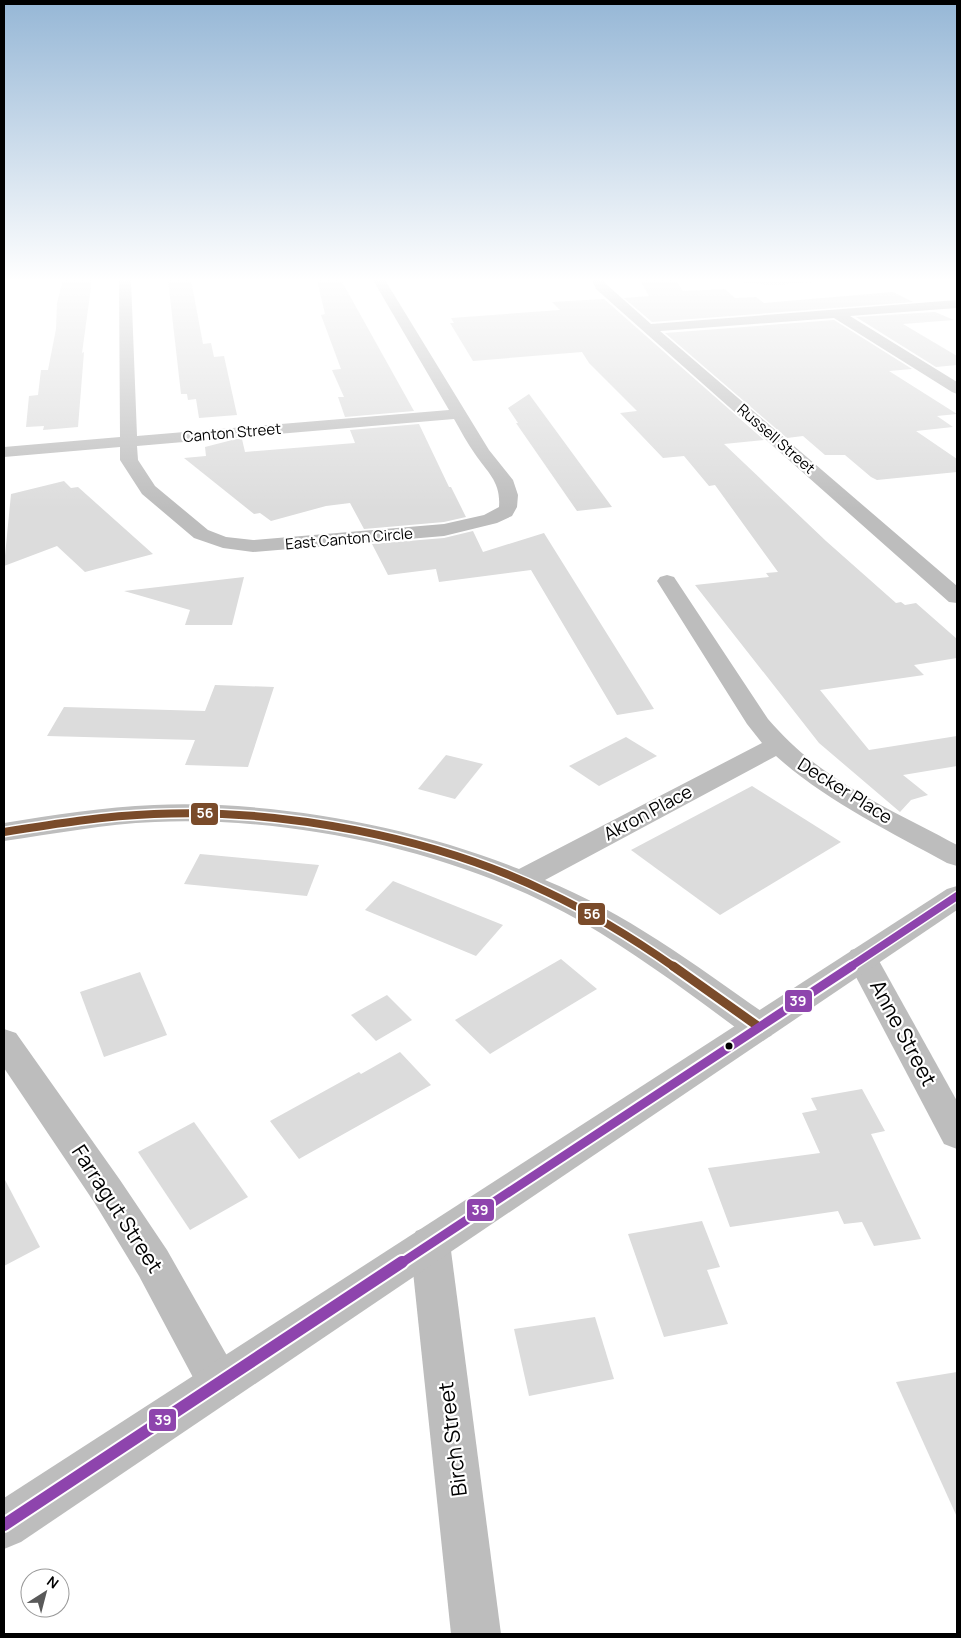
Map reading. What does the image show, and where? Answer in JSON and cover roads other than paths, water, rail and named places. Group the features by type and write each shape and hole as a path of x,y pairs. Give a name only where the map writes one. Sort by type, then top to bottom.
{"street":[{"path":"127,356 129,442"},
{"path":"425,356 460,414"},
{"name":"Russell Street","path":"682,356 957,597"},
{"path":"905,356 957,389"},
{"name":"East Canton Circle","path":"129,442 129,460 148,490 201,534 214,540 233,544 273,545 444,530 490,519 505,512 508,507 509,495 504,480 482,452 460,414"},
{"name":"Canton Street","path":"4,452 460,414"},
{"name":"Decker Place","path":"667,581 759,724 778,745 804,768 845,795 957,857"},
{"name":"Akron Place","path":"519,881 778,745"},
{"path":"4,832 85,819 177,812 252,816 328,826 401,842 464,860 519,881 589,913 644,946 759,1026"},
{"path":"4,1525 957,896"},
{"name":"Anne Street","path":"862,958 957,1134"},
{"name":"Farragut Street","path":"4,1044 107,1191 143,1247 219,1383"},
{"name":"Birch Street","path":"430,1244 476,1634"}]}
